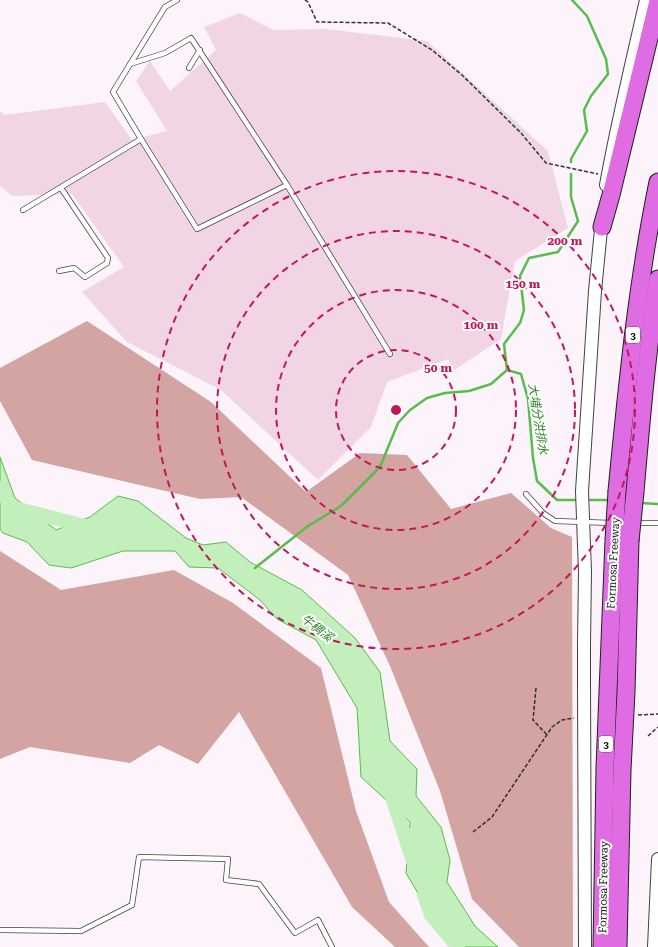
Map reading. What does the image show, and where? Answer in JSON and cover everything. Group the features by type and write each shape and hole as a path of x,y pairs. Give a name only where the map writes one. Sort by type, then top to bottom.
{"highway":[{"path":"602,227 658,1"},
{"name":"Formosa Freeway","path":"602,947 606,760 617,490 635,318 647,237 658,182"},
{"name":"Formosa Freeway","path":"618,947 622,770 626,692 630,541 643,400 658,279"}],"street":[{"path":"585,947 585,572 582,483 595,291 604,195 616,129 646,0"},
{"path":"654,947 658,859"}],"lane":[{"path":"177,0 165,7 113,92 197,229 287,185"},
{"path":"130,64 165,53 192,38 287,185 390,354"},
{"path":"189,68 200,50"},
{"path":"23,210 141,139"},
{"path":"59,271 74,268 85,277 107,263 108,258 61,188"},
{"path":"526,494 543,513 555,521 620,523"},
{"path":"628,523 658,523"},
{"path":"0,930 81,931 132,905 139,857 228,859 226,880 259,884 295,933 318,920 332,947"}],"path":[{"path":"305,0 308,2 316,22 388,23 432,50 462,75 521,133 546,163 607,175"},
{"path":"536,688 533,720 547,735"},
{"path":"636,715 658,714"},
{"path":"473,832 492,817 552,727 562,720 577,717"},
{"path":"648,736 658,727"}],"shaded area":[{"path":"240,13 273,30 326,29 427,41 548,151 568,228 515,261 501,339 453,371 448,359 387,382 371,427 318,480 221,390 127,342 82,292 124,267 72,194 12,196 0,186 0,111 4,115 105,102 132,140 167,131 136,81 150,61 170,91 216,50 204,27"},
{"path":"87,321 211,402 306,492 360,453 407,455 451,509 511,493 551,528 572,537 573,947 519,947 472,899 440,791 390,666 348,575 241,497 200,499 32,460 0,401 0,368"},
{"path":"0,551 61,590 174,570 233,603 321,668 356,811 389,902 429,947 395,947 352,907 239,712 198,764 159,745 130,763 30,747 0,759"}],"water":[{"path":"0,457 15,498 56,530 90,517 118,496 138,501 186,538 203,545 226,542 250,562 302,590 355,638 380,672 390,741 417,769 416,796 441,827 450,860 447,882 475,926 498,947 450,947 406,873 410,822 361,777 357,708 316,640 277,619 260,600 218,568 189,567 175,551 123,551 71,568 49,565 27,542 3,533 0,529"}],"waterway":[{"path":"571,162 571,159 587,131 584,110 591,96 608,74 606,59 587,16 572,0"},
{"path":"507,370 504,344 520,323 524,310 520,276 529,258 558,252 578,221 571,197 571,174"},
{"name":"大埔分洪排水","path":"255,568 308,526 341,506 380,467 398,423 410,410 427,398 445,393 469,391 491,384 507,370 521,374 528,399 533,458 537,481 557,500 580,500"},
{"name":"牛稠溪","path":"0,488 11,507 92,528"},
{"name":"大埔分洪排水","path":"587,500 610,500"},
{"name":"大埔分洪排水","path":"641,503 658,504"},
{"name":"牛稠溪","path":"390,791 414,864"},
{"name":"牛稠溪","path":"424,895 431,915 458,947"}]}
